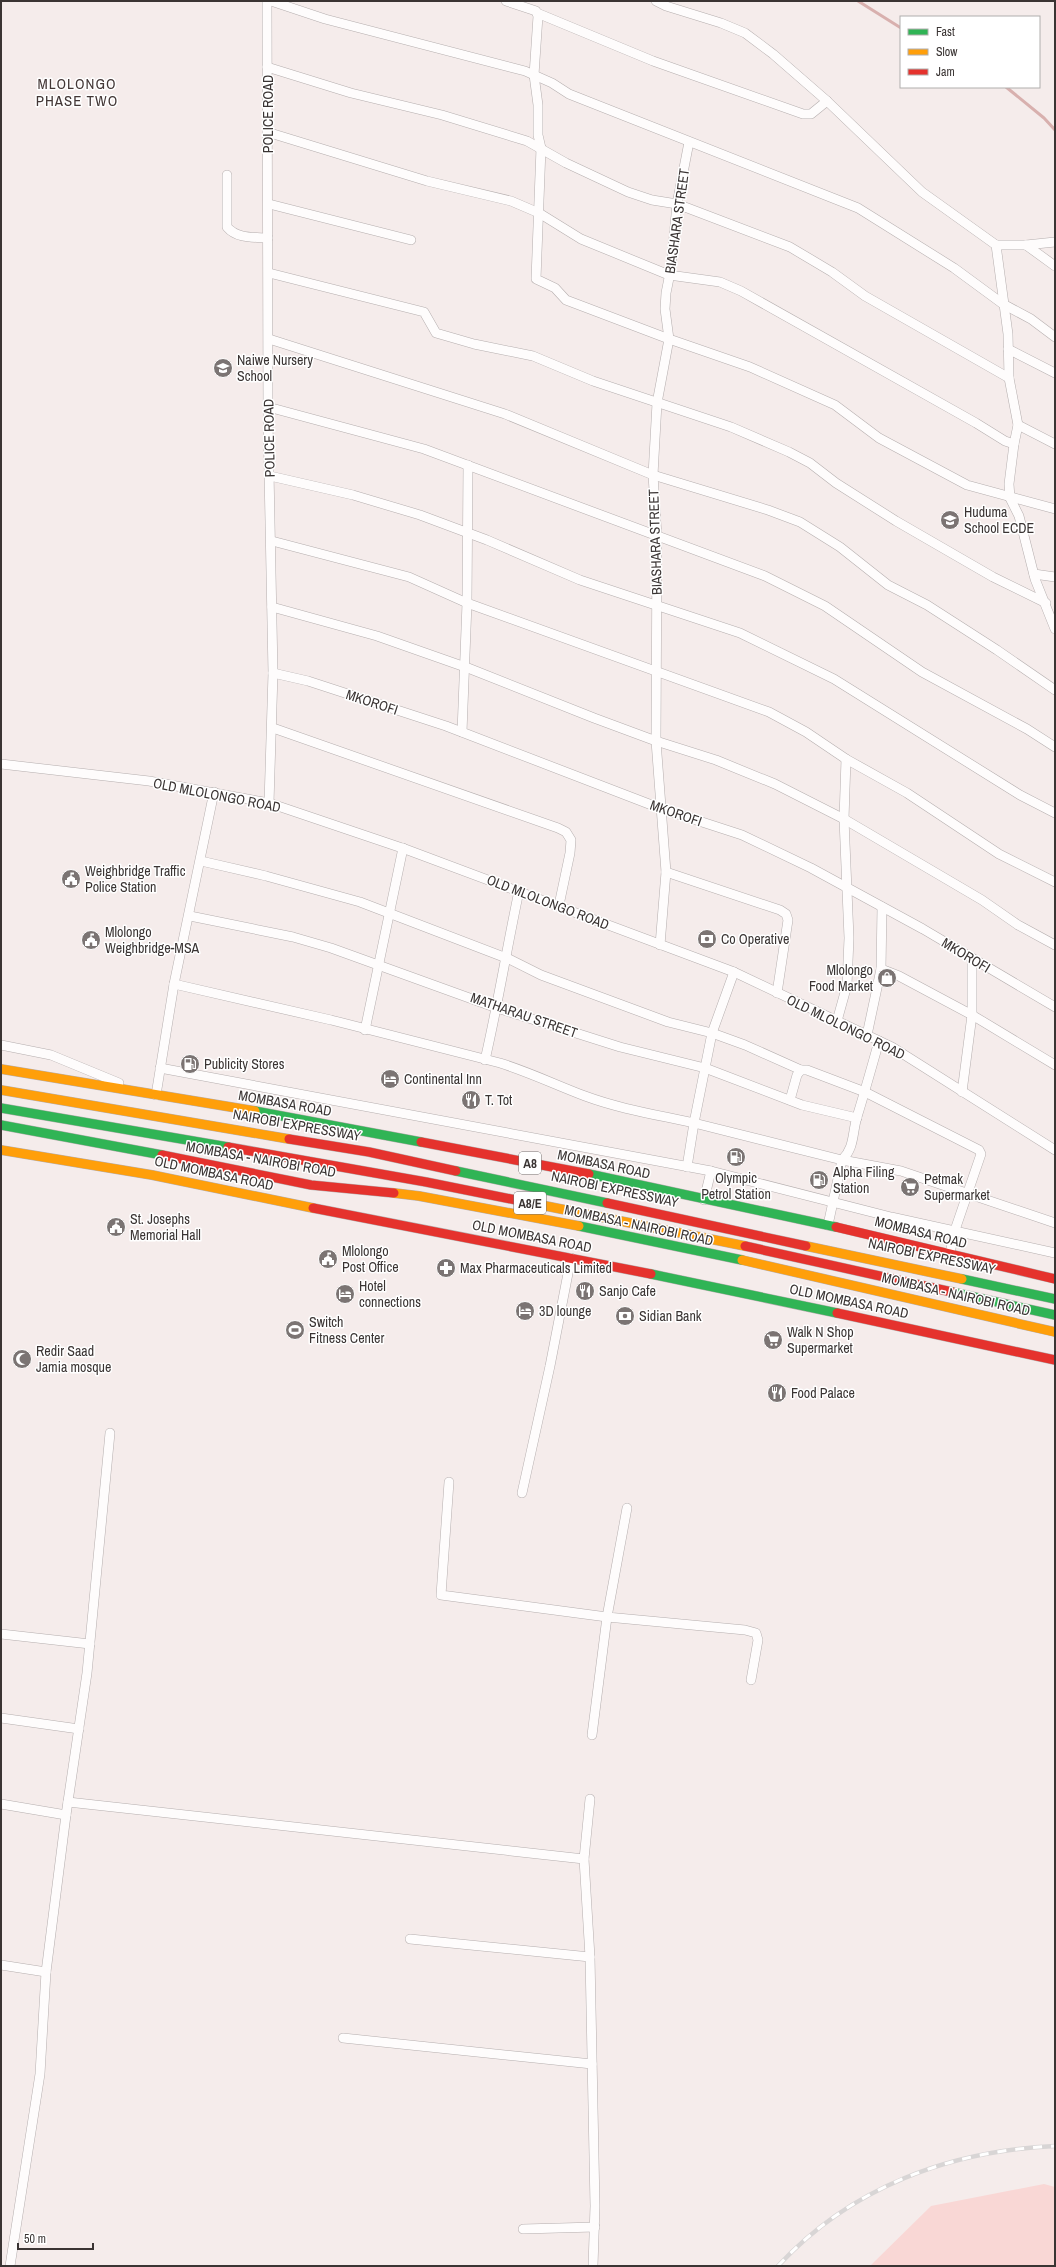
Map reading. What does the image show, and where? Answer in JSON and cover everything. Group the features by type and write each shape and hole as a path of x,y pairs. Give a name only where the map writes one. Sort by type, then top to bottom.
{"main road":[{"name":"MOMBASA ROAD","path":"1,1069 141,1092 567,1169 704,1200 828,1225 950,1253 1055,1280"},
{"name":"NAIROBI EXPRESSWAY","path":"1,1090 369,1152 1055,1299"},
{"name":"A8/E","path":"1,1108 426,1182 716,1240 1055,1315"},
{"name":"MOMBASA - NAIROBI ROAD","path":"1,1125 63,1135 310,1185 419,1196 602,1231 830,1279 1055,1332"},
{"name":"OLD MOMBASA ROAD","path":"1,1150 152,1175 203,1187 708,1285 1055,1360"}],"street":[{"name":"POLICE ROAD","path":"267,1 267,132 269,204 268,407 272,541 273,673 273,728 269,803"},
{"path":"271,1 325,19 458,55 502,64 534,75 569,94 858,208 954,268 1003,304 1031,319 1055,337"},
{"path":"506,1 653,61 803,114 811,114 827,101"},
{"path":"656,1 666,6 721,23 745,33 773,54 827,101 922,192 996,245 1026,245 1055,242"},
{"path":"537,13 534,75 538,105 538,135 541,148 536,279 556,288 566,300 669,339 750,367 835,404 879,438 967,486 1055,509"},
{"path":"267,67 351,93 442,115 527,141 566,163 628,192 652,200 677,204 790,247 832,272 865,296 1009,378"},
{"path":"267,132 427,181 511,201 539,213 581,238 669,275 720,282 741,291 970,419 1005,441 1014,444"},
{"name":"BIASHARA STREET","path":"660,945 666,872 656,741 657,536 653,475 657,403 669,339 665,309 677,204 689,142"},
{"path":"227,175 227,227 232,233 240,236 268,238"},
{"path":"269,204 411,240"},
{"path":"996,245 1008,349 1009,378 1018,425 1009,484 1010,498 1019,516 1034,574 1055,628"},
{"path":"1026,245 1055,266"},
{"path":"269,273 424,312 436,333 474,344 533,356 593,381 731,427 810,463 896,521 993,577 1046,603"},
{"path":"269,339 505,414 653,475 768,510 800,522 840,547 888,585 927,606 997,650 1055,690"},
{"path":"1008,349 1055,373"},
{"path":"268,407 424,449 765,576 825,606 922,672 1027,729 1055,747"},
{"path":"1018,425 1055,444"},
{"path":"462,732 467,603 466,532 468,465"},
{"path":"270,476 352,495 466,532 580,580 740,633 834,679 1020,795 1055,813"},
{"path":"272,541 409,577 467,603 769,712 806,732 846,759 907,793 999,854 1055,882"},
{"path":"1034,574 1055,577"},
{"path":"272,607 377,636 464,666 656,741 716,760 767,781 844,818 982,900 1018,925 1055,945"},
{"name":"MKOROFI","path":"273,673 308,681 462,732 662,809 742,835 847,887 1055,1007"},
{"path":"273,728 566,832 572,840 558,905"},
{"path":"837,1021 847,985 847,887 844,818 846,759"},
{"name":"OLD MLOLONGO ROAD","path":"1,764 149,781 269,803 403,848 734,972 879,1041 1055,1150"},
{"path":"156,1095 174,984 190,916 214,792"},
{"path":"365,1030 403,848"},
{"path":"201,861 329,893 504,957 541,975 668,1022 712,1033 759,1051 801,1070 807,1070 865,1092 979,1150 981,1154 955,1230 950,1253"},
{"path":"666,872 780,910 786,914 788,920 777,993"},
{"path":"485,1060 497,1008 504,957 519,891"},
{"path":"866,1035 881,970 882,907"},
{"name":"MATHARAU STREET","path":"190,916 293,937 455,991 497,1008 620,1047 705,1068 790,1100 845,1117 856,1118"},
{"path":"962,1092 972,1015 972,958"},
{"path":"881,970 899,976 972,1015 1055,1065"},
{"path":"687,1167 712,1033 734,972"},
{"path":"174,984 331,1020 525,1070 586,1096 616,1106 694,1123 842,1160 901,1171 1055,1223"},
{"path":"828,1225 842,1160 849,1153 853,1145 856,1118 879,1041"},
{"path":"1,1045 51,1055 141,1092"},
{"path":"160,1068 711,1171 834,1201 891,1217 1055,1253"},
{"path":"790,1100 797,1075 801,1070"},
{"path":"704,1200 711,1171"},
{"path":"522,1493 550,1366 571,1258"},
{"path":"10,2266 40,2074 46,1972 90,1644 110,1433"},
{"path":"449,1482 441,1595 607,1617 746,1630 756,1633 758,1640 751,1680"},
{"path":"592,1735 607,1617 627,1508"},
{"path":"1,1634 90,1644"},
{"path":"1,1718 79,1730"},
{"path":"590,1799 584,1859 590,1957 595,2226 593,2266"},
{"path":"68,1802 584,1859"},
{"path":"1,1804 66,1815"},
{"path":"410,1939 590,1957"},
{"path":"1,1965 46,1972"},
{"path":"343,2038 592,2064"},
{"path":"523,2229 595,2226"}],"shaded area":[{"path":"1044,2184 1055,2187 1055,2266 870,2266 931,2206"}],"waterway":[{"path":"858,1 900,27"},
{"path":"1007,88 1044,118 1055,130"}],"railway":[{"path":"778,2266 807,2238 837,2215 870,2195 904,2178 940,2165 977,2156 1016,2149 1055,2146"}],"traffic: fast":[{"path":"1,1108 228,1147"},
{"path":"255,1111 421,1142"},
{"path":"1,1125 162,1155"},
{"path":"456,1171 607,1203"},
{"path":"589,1174 836,1227"},
{"path":"579,1226 742,1260"},
{"path":"651,1274 837,1313"},
{"path":"962,1279 1055,1299"},
{"path":"952,1292 1055,1315"}],"traffic: slow":[{"path":"1,1069 255,1111"},
{"path":"1,1090 289,1139"},
{"path":"1,1150 152,1175 313,1208"},
{"path":"394,1193 419,1196 579,1226"},
{"path":"536,1204 745,1246"},
{"path":"806,1246 962,1279"},
{"path":"742,1260 1055,1332"}],"traffic: jam":[{"path":"289,1139 369,1152 456,1171"},
{"path":"421,1142 589,1174"},
{"path":"228,1147 426,1182 536,1204"},
{"path":"162,1155 311,1185 394,1193"},
{"path":"607,1203 806,1246"},
{"path":"313,1208 651,1274"},
{"path":"836,1227 1055,1279"},
{"path":"745,1246 952,1292"},
{"path":"837,1313 1055,1360"}],"place":[{"name":"Naiwe Nursery School","path":"223,368"},
{"name":"Huduma School ECDE","path":"950,520"},
{"name":"Weighbridge Traffic Police Station","path":"71,879"},
{"name":"Co Operative","path":"707,939"},
{"name":"Mlolongo Weighbridge-MSA","path":"91,940"},
{"name":"Mlolongo Food Market","path":"887,978"},
{"name":"Publicity Stores","path":"190,1064"},
{"name":"Continental Inn","path":"390,1079"},
{"name":"T. Tot","path":"471,1100"},
{"name":"Olympic Petrol Station","path":"736,1157"},
{"name":"Alpha Filing Station","path":"819,1180"},
{"name":"Petmak Supermarket","path":"910,1187"},
{"name":"St. Josephs Memorial Hall","path":"116,1227"},
{"name":"Mlolongo Post Office","path":"328,1259"},
{"name":"Max Pharmaceuticals Limited","path":"446,1268"},
{"name":"Sanjo Cafe","path":"585,1291"},
{"name":"Hotel connections","path":"345,1294"},
{"name":"3D lounge","path":"525,1311"},
{"name":"Sidian Bank","path":"625,1316"},
{"name":"Switch Fitness Center","path":"295,1330"},
{"name":"Walk N Shop Supermarket","path":"773,1340"},
{"name":"Redir Saad Jamia mosque","path":"22,1359"},
{"name":"Food Palace","path":"777,1393"}],"district":[{"name":"MLOLONGO PHASE TWO","path":"77,92"}]}
